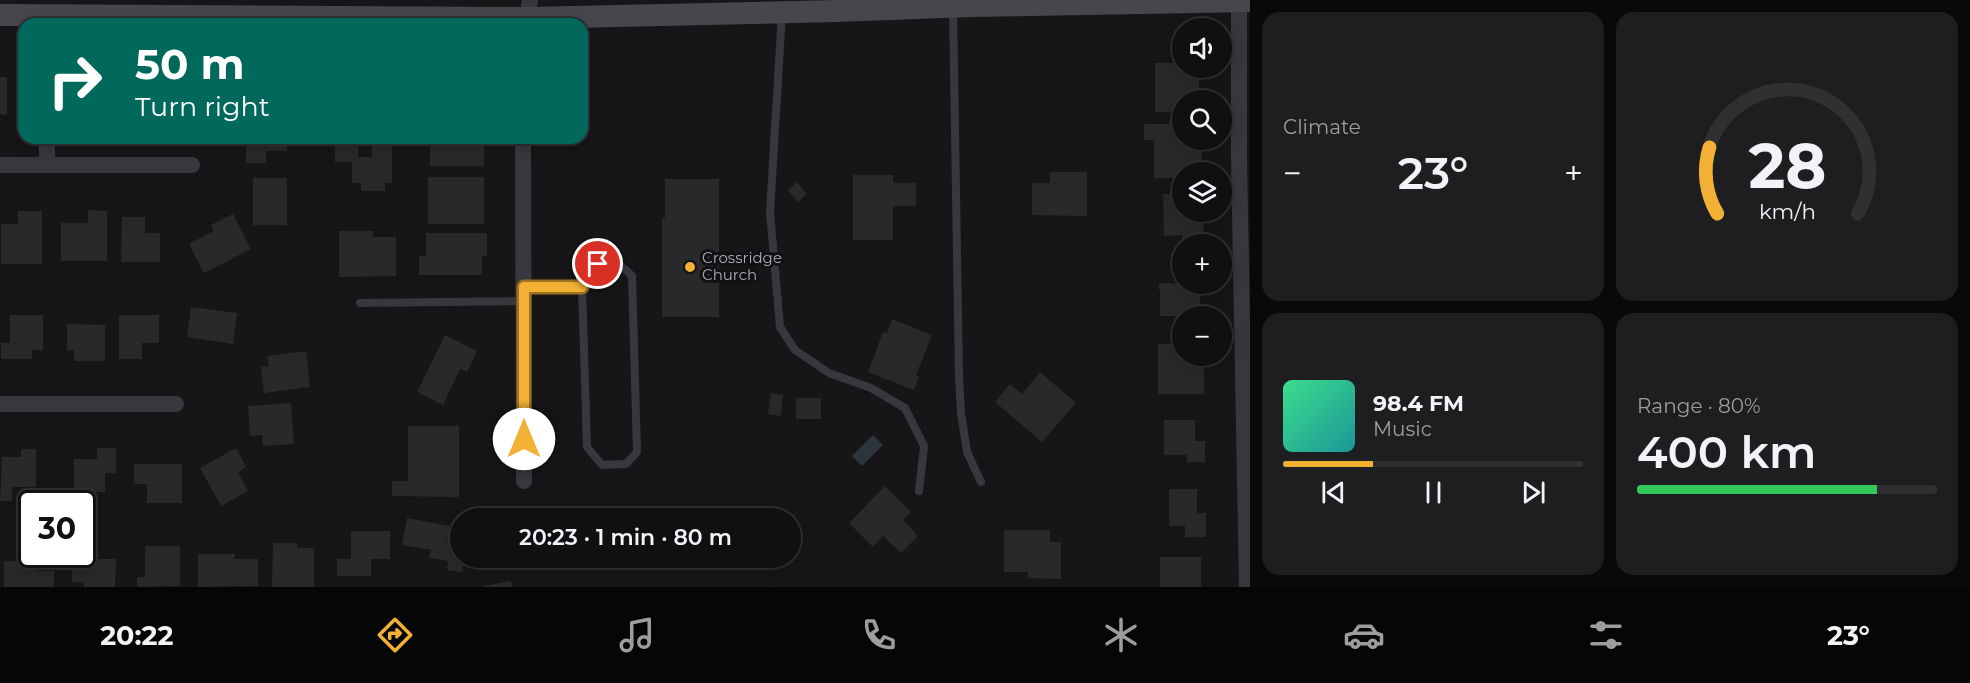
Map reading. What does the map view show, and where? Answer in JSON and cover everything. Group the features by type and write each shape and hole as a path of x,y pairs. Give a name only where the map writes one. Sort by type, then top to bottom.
{"main road":[{"path":"0,15 48,13 782,12 1244,1"}],"street":[{"path":"1244,1 1247,587"},
{"path":"47,144 47,165"},
{"path":"523,144 524,481"},
{"path":"0,165 192,165"},
{"path":"0,404 176,404"}],"lane":[{"path":"953,7 961,414 967,452 981,482"},
{"path":"782,12 770,212 780,327 795,350 829,373 871,388 905,408 924,446 919,491"},
{"path":"611,262 623,266 632,276 637,452 626,464 602,465 587,447 582,287 585,271 598,264 611,262"},
{"path":"360,303 524,294 582,287"}],"shaded area":[{"path":"873,435 883,445 862,466 852,456"}],"building":[{"path":"1155,63 1172,63 1172,78 1199,78 1199,90 1172,90 1172,112 1155,112"},
{"path":"0,77 7,77 7,115 0,114"},
{"path":"1169,121 1172,121 1172,150 1202,150 1202,162 1172,162 1172,178 1154,178 1154,140 1144,140 1144,124 1169,124"},
{"path":"246,144 287,144 287,151 266,151 266,163 246,163"},
{"path":"335,144 358,144 358,157 372,157 372,144 392,144 392,183 385,183 385,191 361,191 361,183 352,183 352,162 335,162"},
{"path":"430,144 484,144 484,166 430,166"},
{"path":"1050,172 1087,172 1087,216 1032,215 1032,183 1050,183"},
{"path":"853,175 893,175 893,183 916,183 916,206 893,206 893,240 853,240"},
{"path":"428,177 484,177 484,224 428,224"},
{"path":"253,178 287,178 287,225 253,225"},
{"name":"Crossridge Church","path":"665,179 719,179 719,317 662,317 662,218 665,218"},
{"path":"797,182 807,194 798,202 788,190"},
{"path":"1163,194 1172,194 1172,222 1203,222 1204,234 1164,236"},
{"path":"88,210 107,211 107,261 61,261 61,223 88,223"},
{"path":"18,211 42,211 42,264 1,264 1,224 18,224"},
{"path":"233,214 251,249 204,273 189,244 214,231 211,225"},
{"path":"122,217 145,217 145,233 160,233 160,262 121,262"},
{"path":"339,231 373,231 373,237 396,237 396,276 339,277"},
{"path":"426,233 487,233 487,256 482,256 482,275 419,275 419,256 426,256"},
{"path":"1159,283 1172,283 1172,294 1200,294 1200,306 1172,306 1172,316 1160,316 1160,289 1158,289"},
{"path":"191,307 237,313 233,344 187,337"},
{"path":"10,315 43,315 43,350 32,350 32,359 1,359 1,343 10,343"},
{"path":"119,315 159,315 159,343 142,343 142,359 119,359"},
{"path":"892,319 932,335 916,375 919,377 914,390 868,372 883,332 887,333"},
{"path":"67,324 105,325 105,361 74,361 74,350 67,350"},
{"path":"445,335 477,351 467,372 460,369 443,405 417,392"},
{"path":"1158,344 1172,344 1172,366 1204,366 1204,394 1158,394"},
{"path":"306,351 310,387 264,393 261,367 269,366 267,356"},
{"path":"1040,372 1076,403 1042,442 995,402 1010,384 1022,394"},
{"path":"771,393 783,395 781,416 768,414"},
{"path":"796,398 821,398 821,419 796,419"},
{"path":"291,403 294,444 263,446 262,435 250,436 248,406"},
{"path":"1164,420 1195,420 1195,441 1205,441 1205,462 1187,462 1187,455 1164,455"},
{"path":"408,426 459,426 459,497 392,496 392,481 408,481"},
{"path":"97,448 116,448 116,473 105,473 105,492 74,490 74,459 97,459"},
{"path":"236,448 246,467 238,472 248,491 221,506 200,468"},
{"path":"21,449 36,449 36,487 12,487 12,501 0,501 2,457 21,457"},
{"path":"134,464 182,464 182,503 147,503 147,484 134,484"},
{"path":"885,486 911,512 903,520 918,536 901,553 883,536 873,547 849,523"},
{"path":"1169,489 1197,489 1197,513 1206,513 1206,537 1185,537 1185,526 1169,526"},
{"path":"407,518 450,526 450,568 463,568 462,572 447,570 448,561 429,558 431,550 402,545"},
{"path":"1004,530 1050,530 1050,542 1061,542 1061,579 1028,578 1028,572 1004,572"},
{"path":"351,531 390,531 390,559 371,559 371,576 337,576 337,559 351,559"},
{"path":"273,543 297,543 297,548 314,548 314,587 272,587"},
{"path":"145,546 180,546 180,586 137,587 137,577 145,577"},
{"path":"198,554 235,554 234,559 258,559 258,586 198,587"},
{"path":"1160,557 1201,557 1201,587 1160,587"},
{"path":"96,559 116,559 115,587 84,587 84,582 72,582 72,568 96,568"},
{"path":"4,561 18,561 18,568 54,571 54,587 4,587"},
{"path":"511,581 512,587 483,587 483,586"}],"place":[{"name":"Crossridge Church","path":"690,267"}],"route":[{"path":"524,439 524,287 582,287 585,271 598,264"}]}
